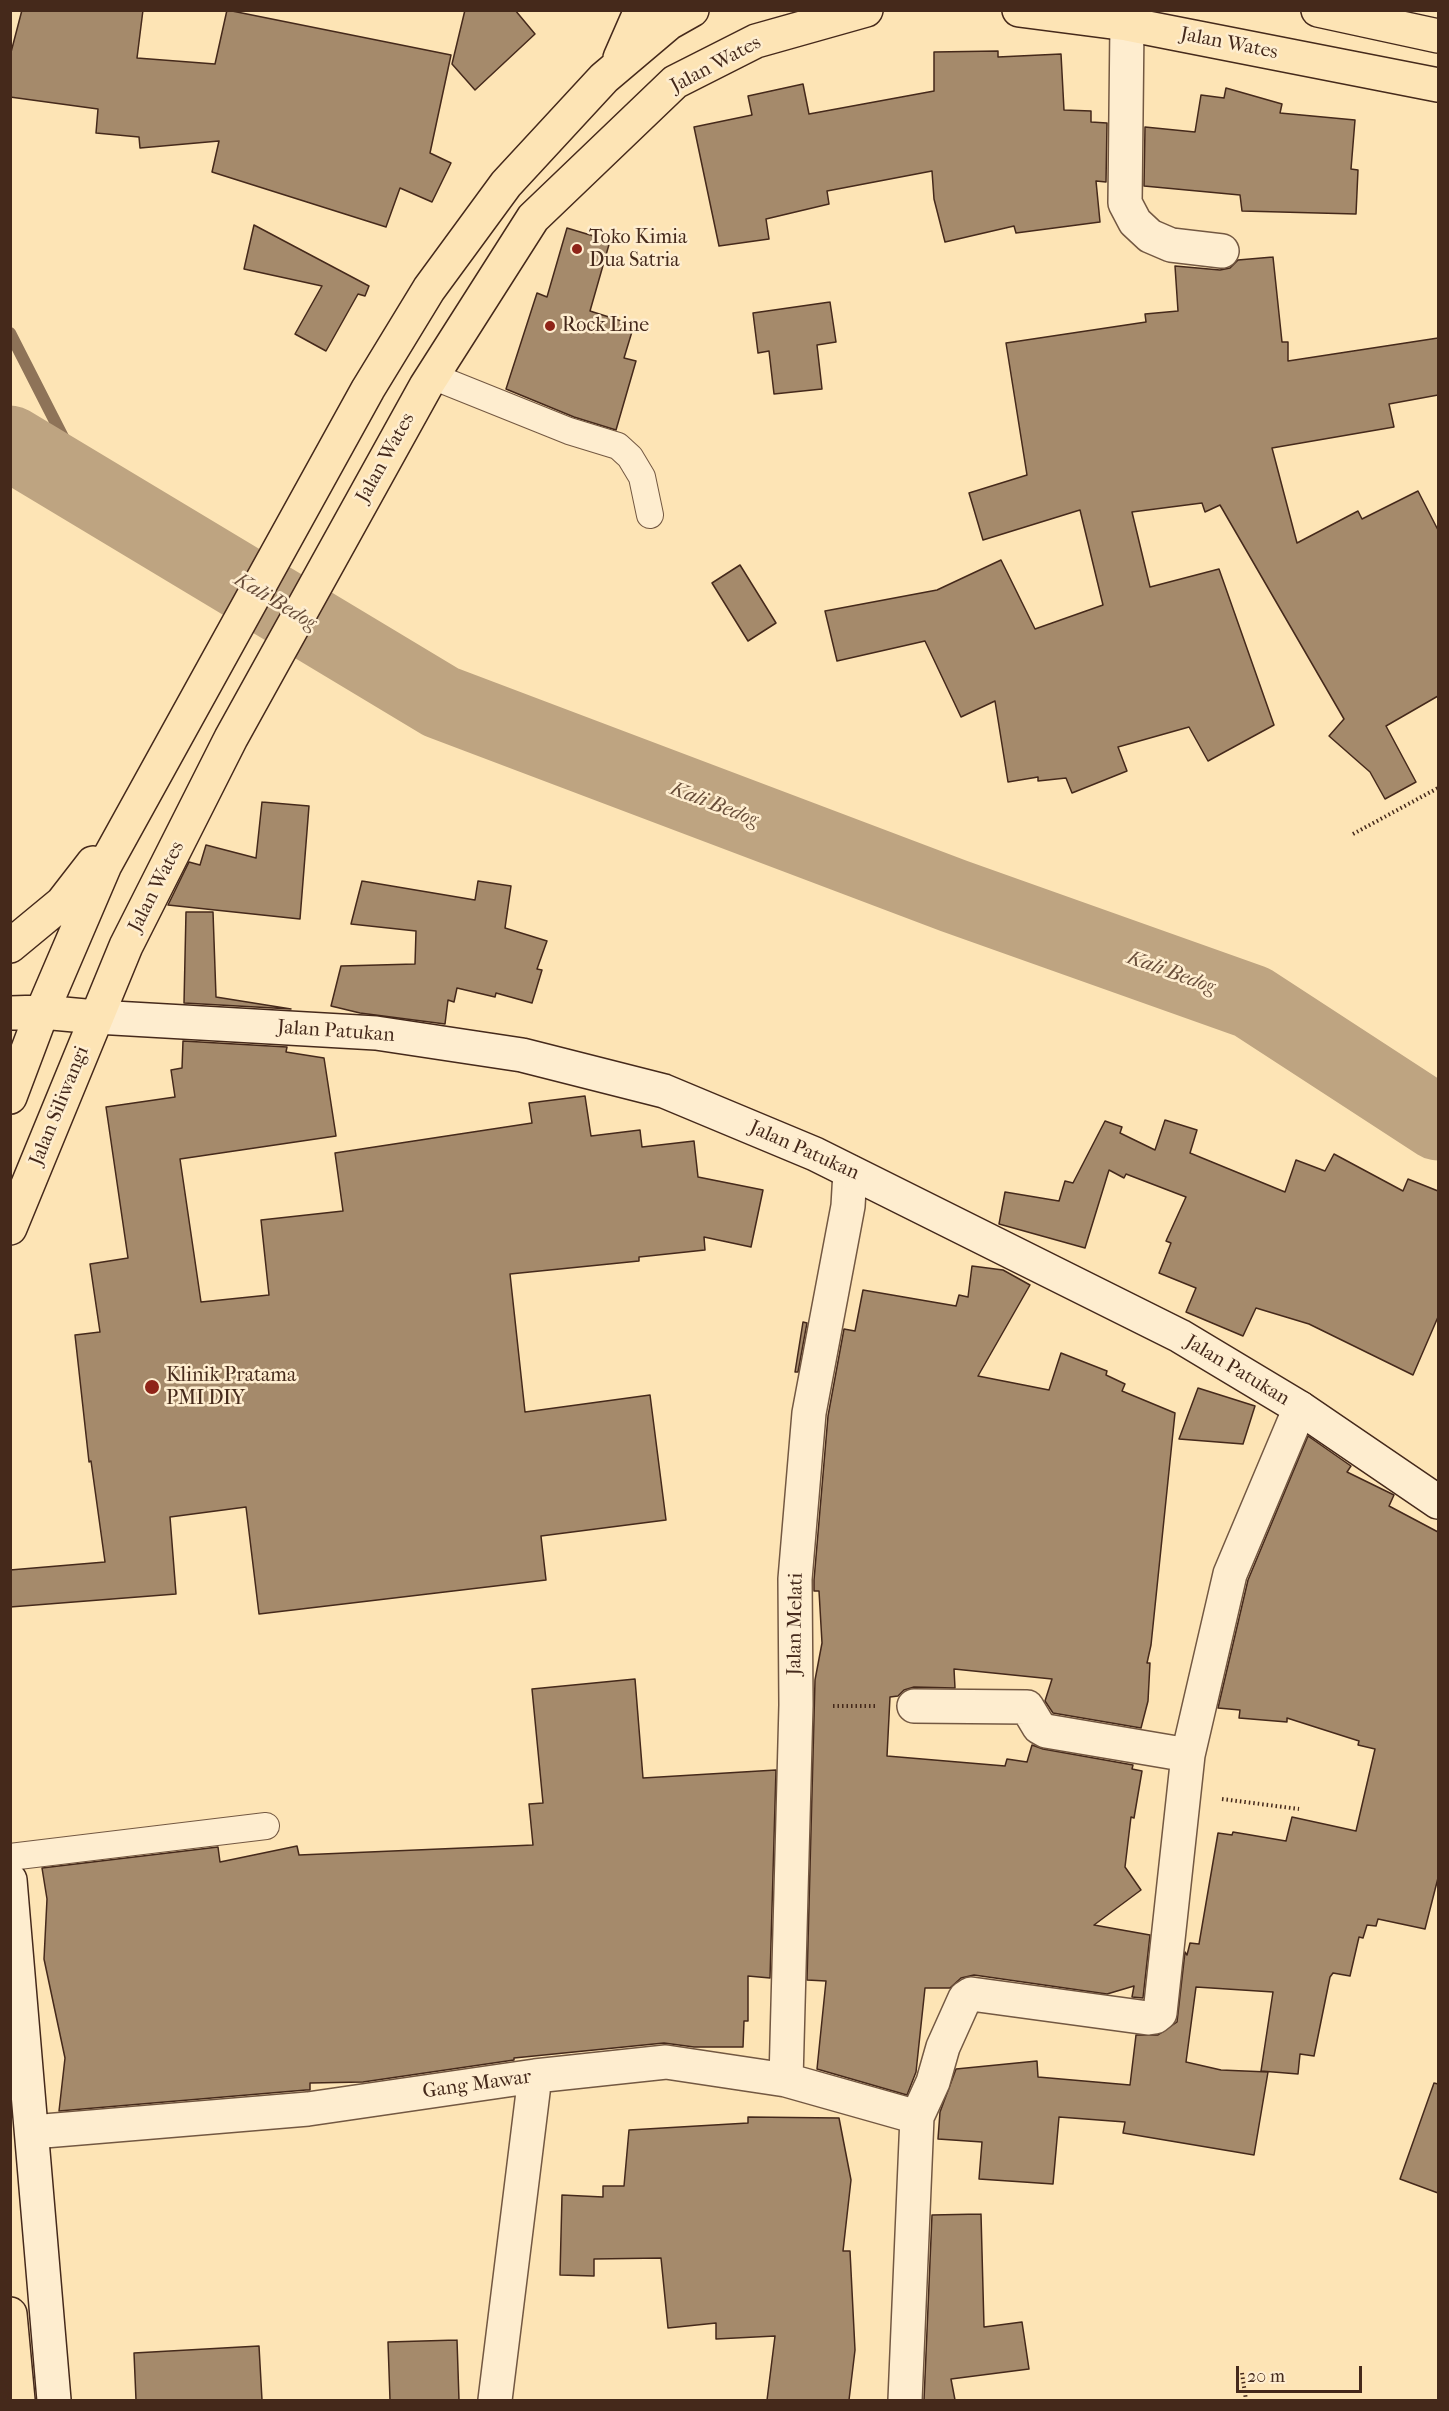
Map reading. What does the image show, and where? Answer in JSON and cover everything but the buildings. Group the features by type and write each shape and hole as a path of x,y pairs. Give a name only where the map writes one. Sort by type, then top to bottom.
{"main road":[{"name":"Jalan Wates","path":"96,1017 126,945 231,738 432,376 533,218 675,82 756,41 866,10"},
{"name":"Jalan Wates","path":"1019,10 1127,24 1438,85"},
{"path":"1318,10 1438,36"},
{"path":"10,1097 42,1012 105,865 368,389 429,289 506,184 667,14"},
{"path":"10,946 62,903 138,805"},
{"path":"10,1013 42,1012 96,1017"},
{"name":"Jalan Siliwangi","path":"10,1228 96,1017"},
{"path":"10,2314 18,2400"}],"street":[{"path":"1127,24 1125,204 1135,222 1150,236 1171,245 1222,251"},
{"name":"Jalan Patukan","path":"96,1017 376,1033 522,1055 664,1091 815,1154 1180,1336 1300,1408 1438,1502"},
{"name":"Jalan Melati","path":"786,2080 796,1705 795,1579 809,1413 848,1206 850,1172"},
{"path":"905,2400 917,2117 933,2082 943,2047 965,1998 971,1994 1148,2018 1160,2013 1188,1755 1230,1574 1300,1408"},
{"path":"914,1706 1027,1707 1039,1727 1046,1731 1188,1755"},
{"path":"10,1880 54,2400"},
{"name":"Gang Mawar","path":"32,2132 308,2109 535,2076 666,2062 786,2080 917,2117"},
{"path":"495,2400 535,2076"}],"lane":[{"path":"432,376 569,432 618,447 630,457 642,477 650,516"},
{"path":"10,1857 266,1826"}],"path":[{"path":"1353,834 1438,788"},
{"path":"796,1705 914,1706"},
{"path":"1184,1794 1299,1809"},
{"path":"1242,2373 1246,2400"}],"waterway":[{"path":"10,333 91,492"},
{"name":"Kali Bedog","path":"10,443 441,702 954,896 1252,1002 1438,1123"}],"place":[{"name":"Toko Kimia Dua Satria","path":"577,249"},
{"name":"Rock Line","path":"550,326"},
{"name":"Klinik Pratama PMI DIY","path":"152,1387"}]}
